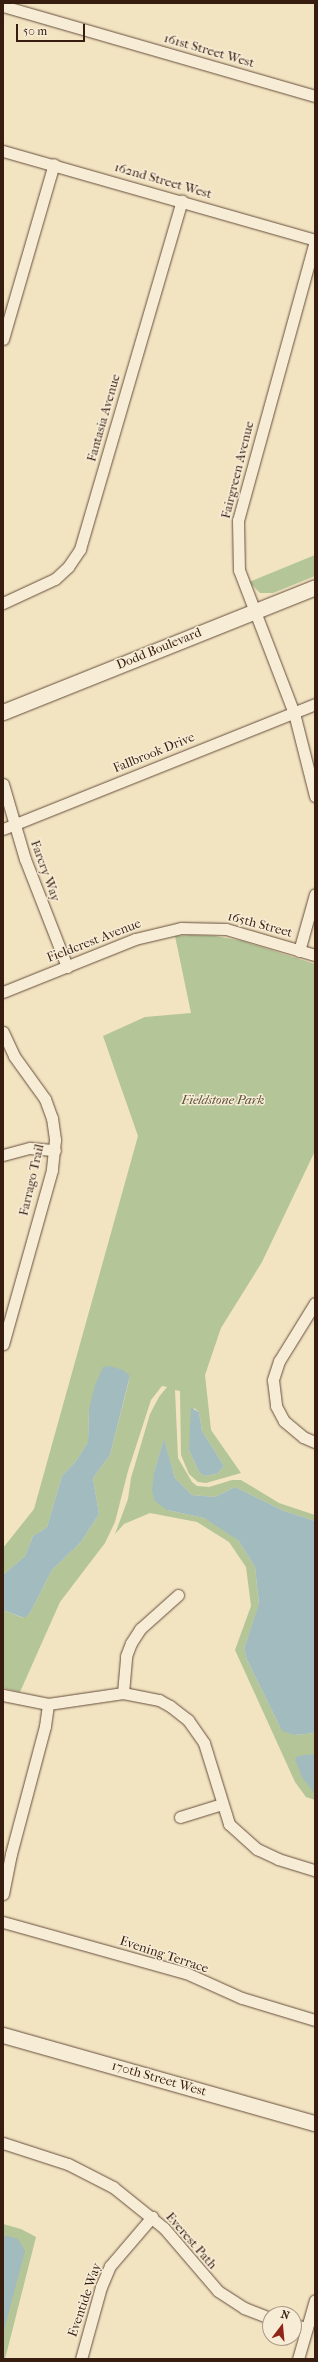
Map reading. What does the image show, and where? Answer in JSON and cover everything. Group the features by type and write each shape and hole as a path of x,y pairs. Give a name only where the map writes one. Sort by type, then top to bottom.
{"street":[{"name":"161st Street West","path":"3,6 315,96"},
{"name":"162nd Street West","path":"3,151 54,164 315,240"},
{"path":"3,339 54,164"},
{"name":"Fantasia Avenue","path":"3,603 35,590 61,574 74,558 82,543 182,201"},
{"name":"Fairgreen Avenue","path":"315,240 238,520 239,570 294,712 315,796"},
{"name":"Dodd Boulevard","path":"3,712 315,587"},
{"name":"Fallbrook Drive","path":"3,829 315,704"},
{"name":"Farcry Way","path":"3,784 14,825 67,967"},
{"path":"299,951 315,894"},
{"name":"Fieldcrest Avenue","path":"3,992 150,934 197,927"},
{"name":"165th Street","path":"197,927 226,929 315,955"},
{"name":"Farrago Trail","path":"3,1032 14,1056 45,1099 54,1129 55,1150 3,1344"},
{"path":"3,1155 30,1148 55,1150"},
{"path":"315,1303 279,1361 273,1384 276,1406 284,1421 303,1437 315,1442"},
{"path":"122,1693 126,1656 131,1643 140,1629 178,1595"},
{"path":"3,1694 48,1704 122,1693 159,1700 188,1720 204,1743 214,1770 222,1804 229,1824 258,1850 278,1859 315,1870"},
{"path":"3,1894 11,1854 45,1726 48,1704"},
{"path":"180,1817 222,1804"},
{"name":"Evening Terrace","path":"3,1922 186,1973 242,1998 315,2020"},
{"name":"170th Street West","path":"3,2035 315,2123"},
{"name":"Everest Path","path":"3,2143 75,2167 113,2187 152,2217 218,2291 244,2308 262,2315"},
{"name":"Eventide Way","path":"81,2359 101,2287 110,2266 152,2217"},
{"path":"298,2359 315,2300"},
{"path":"302,2327 307,2328"}],"green space":[{"path":"315,555 315,576 273,593 260,593 249,582"},
{"name":"Fieldstone Park","path":"175,936 215,936 242,941 315,964 315,1151 262,1262 221,1328 205,1375 211,1430 241,1473 206,1483 198,1482 189,1474 181,1455 180,1391 175,1390 178,1458 192,1482 197,1486 209,1487 232,1480 241,1480 279,1503 315,1515 315,1521 284,1511 235,1487 215,1497 192,1495 175,1478 164,1440 154,1472 167,1510 204,1518 222,1527 238,1540 255,1567 259,1605 244,1649 247,1660 280,1727 295,1735 315,1733 315,1800 306,1797 295,1782 235,1650 251,1606 246,1567 229,1542 197,1522 150,1513 124,1524 115,1534 128,1499 131,1478 150,1414 159,1397 167,1387 162,1386 151,1400 128,1471 115,1522 105,1543 60,1602 20,1692 3,1688 3,1610 23,1618 30,1613 52,1570 81,1542 99,1514 93,1478 110,1455 130,1376 89,1409 88,1442 76,1461 62,1476 47,1527 33,1536 25,1556 3,1575 3,1548 34,1509 138,1136 103,1036 145,1017 191,1013","holes":["194,1408 199,1412 202,1431 224,1466 217,1474 204,1476 199,1472 189,1450"]},
{"path":"3,2224 21,2229 36,2237 5,2359 3,2359"}],"water":[{"path":"109,1366 123,1370 130,1376 110,1455 93,1478 99,1514 81,1542 52,1570 30,1613 24,1618 3,1610 3,1575 25,1556 33,1536 47,1527 62,1476 76,1461 88,1442 89,1409 95,1385 103,1367"},
{"path":"191,1408 199,1412 202,1431 224,1466 217,1474 204,1476 199,1472 189,1450"},
{"path":"164,1439 175,1478 192,1495 215,1497 235,1487 284,1511 315,1521 315,1733 295,1735 282,1731 247,1660 244,1649 259,1604 255,1567 238,1540 204,1518 167,1510 155,1501 152,1491 154,1472"},
{"path":"315,1754 315,1794 302,1777 295,1759 298,1756"},
{"path":"7,2236 18,2239 25,2251 3,2334 3,2237"}]}
